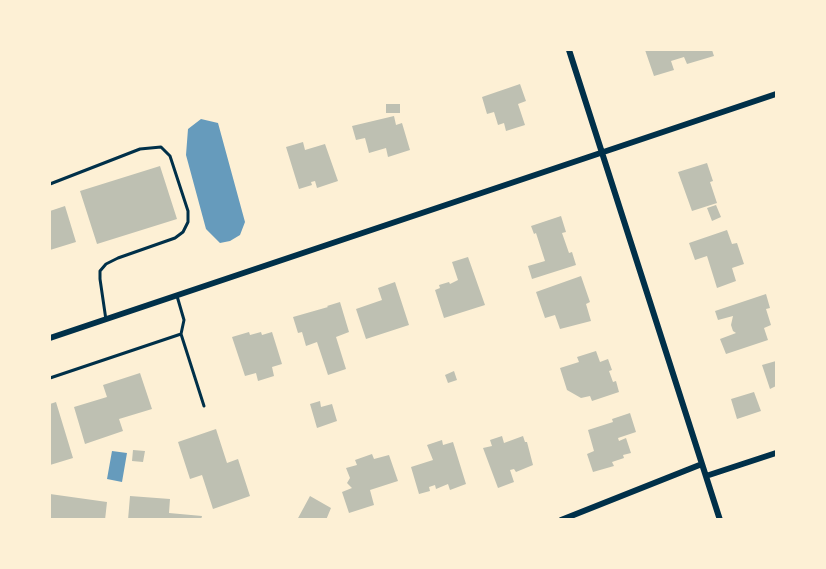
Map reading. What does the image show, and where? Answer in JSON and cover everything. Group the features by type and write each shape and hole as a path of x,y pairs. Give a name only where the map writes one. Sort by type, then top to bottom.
{"street":[{"path":"569,50 720,519"},
{"path":"50,338 777,94"},
{"path":"706,476 777,453"},
{"path":"561,519 702,464"}],"lane":[{"path":"50,184 140,149 160,147 170,156 188,212 188,222 183,232 175,238 118,258 106,264 100,271 106,320"},
{"path":"177,295 184,320 181,334 204,406"},
{"path":"50,378 181,334"}],"water":[{"path":"201,119 218,123 245,222 240,235 230,241 220,243 206,229 186,155 188,129"},
{"path":"112,451 127,453 122,482 107,479"}],"building":[{"path":"645,50 712,50 714,56 687,64 684,57 671,61 674,70 654,76"},
{"path":"520,84 526,101 518,104 525,125 506,131 504,123 498,125 494,112 487,114 482,97"},
{"path":"386,104 400,104 400,113 386,113"},
{"path":"394,116 396,125 402,123 410,150 388,157 386,148 369,153 365,138 356,140 352,126"},
{"path":"303,142 305,150 325,144 338,181 317,188 315,181 311,182 312,185 299,189 286,147"},
{"path":"707,163 717,203 692,211 678,172"},
{"path":"160,166 177,219 97,244 80,191"},
{"path":"716,205 721,217 712,221 707,208"},
{"path":"65,206 76,242 50,250 50,211"},
{"path":"561,216 566,232 562,233 576,265 532,279 528,266 545,261 536,233 534,234 531,226"},
{"path":"727,230 732,244 737,243 744,264 732,268 736,281 717,288 707,256 695,260 689,243"},
{"path":"468,257 485,305 444,318 435,290 440,288 439,285 449,282 450,284 458,280 452,262"},
{"path":"581,276 590,302 586,304 591,321 560,329 555,315 545,318 536,292"},
{"path":"395,282 409,325 366,339 356,309 382,300 378,288"},
{"path":"766,294 770,308 766,309 771,325 764,328 768,340 726,354 720,339 736,333 731,325 733,316 718,320 715,311"},
{"path":"340,302 349,332 336,337 346,369 328,375 317,342 306,346 302,332 298,333 293,317"},
{"path":"249,332 250,335 261,332 262,335 272,332 282,364 272,367 274,376 258,381 256,373 245,376 232,337"},
{"path":"596,351 600,362 608,359 612,370 609,371 613,382 616,381 619,392 592,401 590,396 581,398 567,390 560,368 579,362 577,357"},
{"path":"776,361 776,386 770,389 762,365"},
{"path":"454,371 457,380 448,383 445,375"},
{"path":"140,373 152,409 119,419 123,431 85,444 74,407 107,397 103,385"},
{"path":"754,392 761,411 737,419 731,399"},
{"path":"320,401 321,407 332,404 337,421 317,428 310,404"},
{"path":"56,402 73,458 50,465 50,404"},
{"path":"630,413 636,432 618,438 619,441 626,438 631,453 612,462 614,466 593,472 587,454 594,451 588,430 613,422 612,419"},
{"path":"216,429 227,463 238,459 250,496 213,509 202,475 190,479 178,442"},
{"path":"502,436 504,443 523,436 527,442 533,465 516,472 514,469 510,470 514,482 498,488 483,448 492,446 490,440"},
{"path":"442,440 443,445 453,442 466,484 450,490 448,484 436,489 435,485 429,487 430,491 419,494 411,467 433,460 427,445"},
{"path":"133,450 145,451 143,462 132,461"},
{"path":"372,454 374,459 389,455 398,481 370,490 374,505 349,513 342,492 352,488 347,483 350,478 346,468 357,465 355,460"},
{"path":"50,494 107,502 105,520 50,520"},
{"path":"130,496 170,499 169,513 202,516 201,520 128,520"},
{"path":"310,496 331,508 326,520 297,520"}]}
